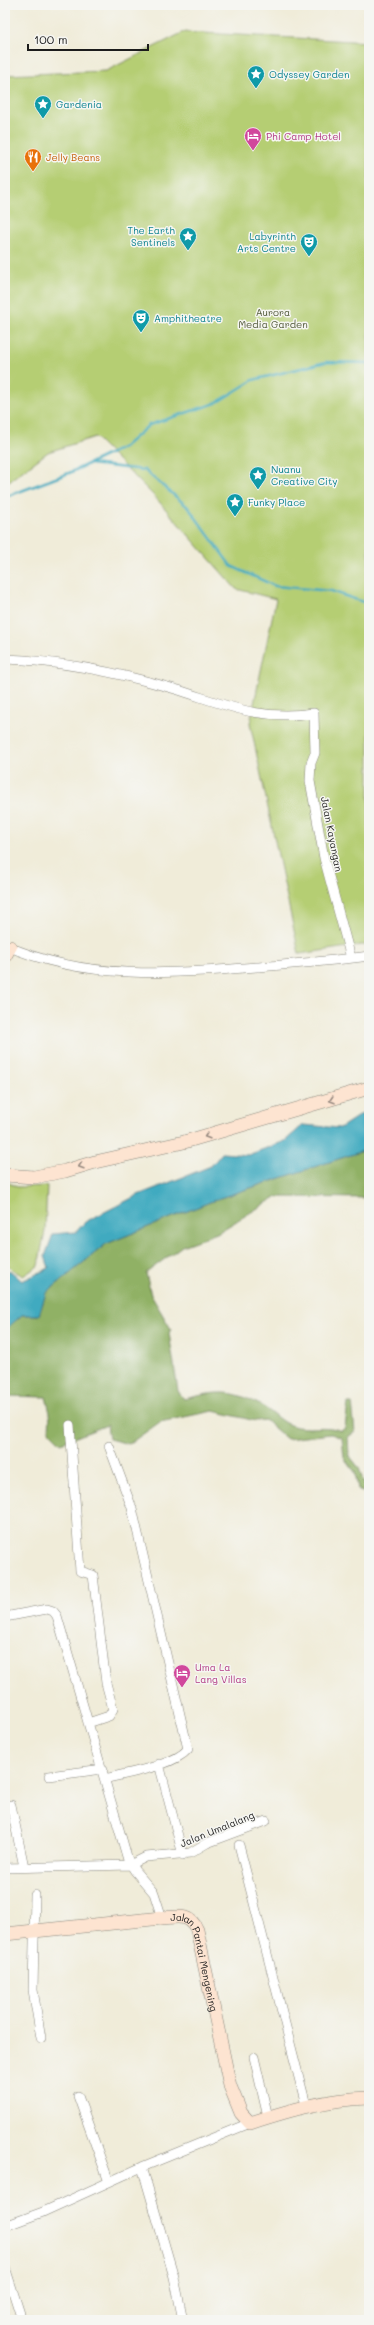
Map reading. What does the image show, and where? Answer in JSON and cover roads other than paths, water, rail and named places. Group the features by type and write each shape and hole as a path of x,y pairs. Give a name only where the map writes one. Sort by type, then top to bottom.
{"street":[{"name":"Jalan Kayangan","path":"5,659 31,660 100,670 175,689 256,714 283,716 314,713 315,753 311,763 310,781 324,858 351,958"},
{"path":"7,950 81,968 124,972 169,973 369,956"},
{"path":"5,1174 34,1178 65,1171 95,1162 184,1142 369,1088"},
{"path":"70,1425 80,1571 93,1575 106,1683 113,1709 110,1716 88,1723"},
{"path":"105,1779 159,1764 183,1755 188,1749 132,1508 109,1446"},
{"path":"5,1617 47,1609 53,1611 57,1616 103,1769 129,1863 154,1893 162,1918"},
{"path":"159,1764 183,1855"},
{"path":"49,1776 103,1769"},
{"path":"11,1805 24,1867"},
{"name":"Jalan Umalalang","path":"129,1863 146,1857 183,1855 190,1853 207,1843 266,1821"},
{"path":"239,1844 306,2105"},
{"path":"5,1868 129,1863"},
{"path":"35,1895 33,1932 33,1990 41,2038"},
{"name":"Jalan Pantai Mengening","path":"5,1934 183,1916 192,1920 195,1924 230,2086 241,2113 250,2123"},
{"path":"254,2057 268,2117"},
{"path":"78,2096 109,2182"},
{"path":"5,2226 43,2212 142,2167 250,2123 306,2105 340,2099 369,2098"},
{"path":"142,2167 174,2277 183,2320"},
{"path":"5,2269 22,2320"}],"water":[{"path":"369,1109 369,1149 220,1198 106,1244 46,1293 39,1315 22,1315 5,1330 5,1271 12,1272 22,1281 49,1268 45,1256 53,1234 76,1232 85,1222 138,1195 211,1166 222,1153 248,1155 285,1141 303,1125 340,1128"}],"waterway":[{"path":"5,497 69,473 124,447 149,425 216,403 253,380 326,362 369,363"},
{"path":"90,464 144,470 188,507 231,566 275,586 331,591 369,604"}],"place":[{"name":"Odyssey Garden","path":"256,89"},
{"name":"Gardenia","path":"43,119"},
{"name":"Phi Camp Hotel","path":"253,151"},
{"name":"Jelly Beans","path":"33,172"},
{"name":"The Earth Sentinels","path":"188,251"},
{"name":"Labyrinth Arts Centre","path":"309,257"},
{"name":"Amphitheatre","path":"141,333"},
{"name":"Nuanu Creative City","path":"258,490"},
{"name":"Funky Place","path":"235,517"},
{"name":"Uma La Lang Villas","path":"182,1688"}],"park label":[{"name":"Aurora Media Garden","path":"273,318"}]}
